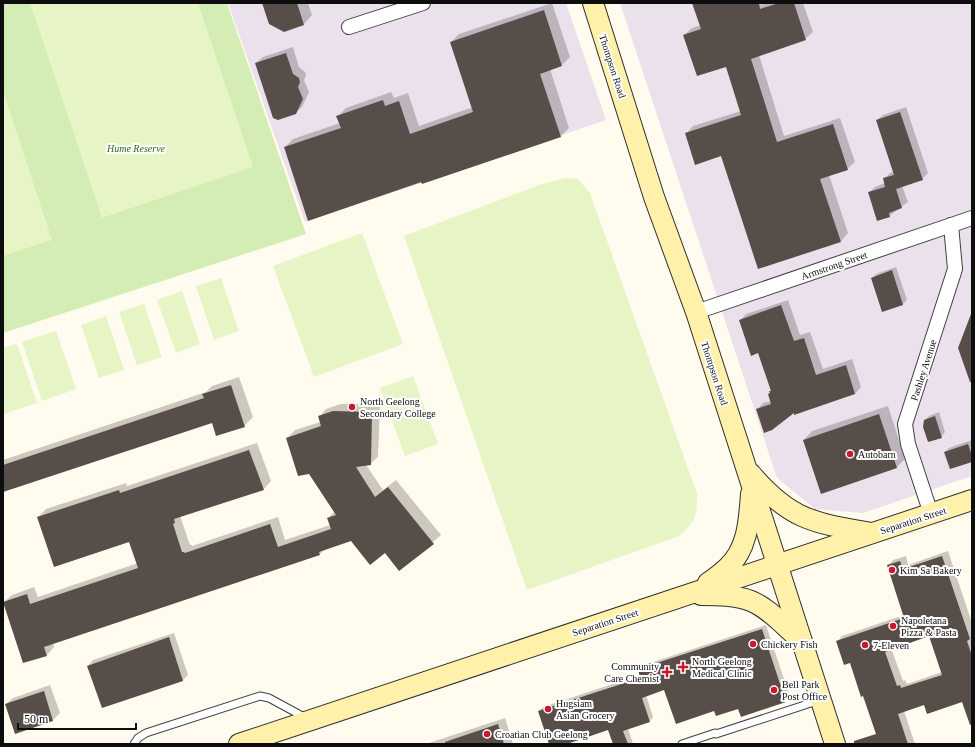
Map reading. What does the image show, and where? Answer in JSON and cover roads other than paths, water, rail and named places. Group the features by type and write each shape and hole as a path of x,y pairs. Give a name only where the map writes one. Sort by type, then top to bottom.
{"main road":[{"name":"Thompson Road","path":"593,3 654,197 696,312 835,744"},
{"path":"749,479 778,502 798,515 826,525 873,533"},
{"path":"690,594 726,569 735,559 740,550 749,520 749,479"},
{"name":"Separation Street","path":"240,744 972,500"},
{"path":"690,594 722,596 752,602 765,610 801,640"}],"street":[{"path":"349,27 423,3"},
{"name":"Armstrong Street","path":"696,312 972,218"},
{"name":"Pashley Avenue","path":"931,514 908,444 905,424 955,269 951,225"}],"lane":[{"path":"134,744 138,738 146,733 260,696 269,698 310,720"},
{"path":"682,744 820,700"}],"place":[{"name":"North Geelong Secondary College","path":"352,407"},
{"name":"Autobarn","path":"850,454"},
{"name":"Kim Sa Bakery","path":"892,570"},
{"name":"Napoletana Pizza & Pasta","path":"893,626"},
{"name":"Chickery Fish","path":"753,644"},
{"name":"7-Eleven","path":"865,645"},
{"name":"North Geelong Medical Clinic","path":"683,667"},
{"name":"Community Care Chemist","path":"667,672"},
{"name":"Bell Park Post Office","path":"774,690"},
{"name":"Hugsiam Asian Grocery","path":"548,709"},
{"name":"Croatian Club Geelong","path":"487,734"}],"park label":[{"name":"Hume Reserve","path":"136,148"}]}
